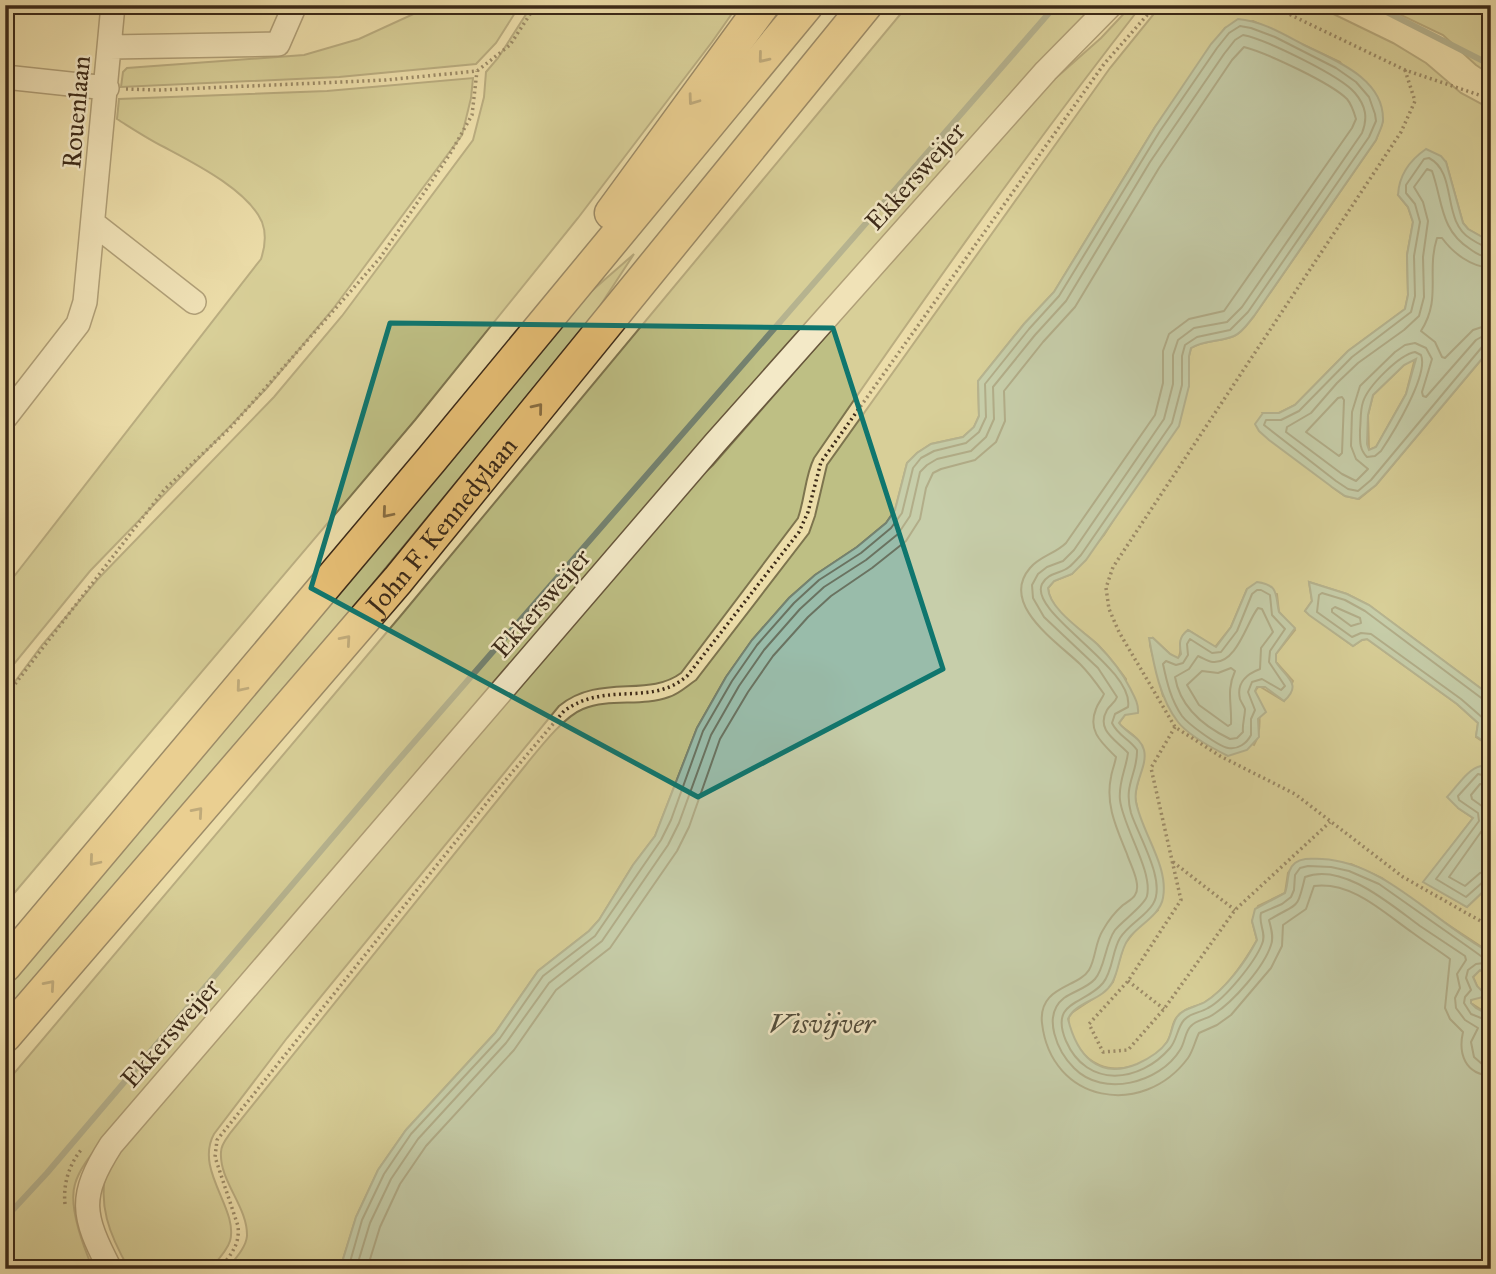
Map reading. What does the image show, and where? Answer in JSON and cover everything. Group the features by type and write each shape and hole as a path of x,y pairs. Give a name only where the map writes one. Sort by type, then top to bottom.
{"highway":[{"path":"431,460 762,5"},
{"name":"John F. Kennedylaan","path":"5,966 431,460 807,5"},
{"name":"John F. Kennedylaan","path":"5,1037 398,580 866,5"}],"street":[{"name":"Rouenlaan","path":"5,418 78,324 85,302 113,5"},
{"path":"110,47 278,44 295,5"},
{"name":"Ekkersweijer","path":"110,1269 87,1215 94,1172 111,1145 715,443 1046,71 1111,5"},
{"path":"5,77 107,88"},
{"path":"93,223 194,302"}],"path":[{"path":"107,88 159,90 386,80 477,71 510,45 536,5"},
{"path":"220,1269 236,1247 239,1236 215,1157 217,1140 493,795 565,711 577,702 598,695 664,691 688,675 799,532 808,512 817,472 829,450 1104,64 1156,5"},
{"path":"1270,5 1405,70 1491,99"},
{"path":"1405,70 1415,101 1401,132 1113,568 1106,589 1109,609 1119,632 1175,727 1220,756 1295,794 1403,877 1491,927"},
{"path":"5,697 164,490 230,428 380,258 450,154 472,115 477,71"},
{"path":"1175,727 1151,768 1181,900 1128,981 1088,1024 1103,1052 1128,1050 1164,1009 1235,910 1330,822"},
{"path":"1172,862 1235,910"},
{"path":"1128,981 1164,1009"}],"highlighted area":[{"path":"390,323 833,328 943,669 698,797 311,588"}],"green space":[{"path":"433,5 520,5 496,43 476,64 339,77 121,87 123,72 127,68 304,55 359,39"},
{"path":"532,5 738,5 578,218 415,420 5,904 5,695 42,645 98,579 274,397 342,316 473,140 484,97 486,72"},
{"path":"908,5 1097,5 84,1164 73,1193 78,1227 93,1269 5,1269 5,1084 403,613"},
{"path":"1132,5 1142,5 975,229 814,458 798,518 681,673 654,684 590,690 559,706 287,1038 214,1134 209,1148 209,1161 231,1229 230,1241 222,1256 210,1269 129,1269 111,1232 104,1206 108,1165 702,475 1048,85 1101,38"},
{"path":"1161,5 1315,5 1393,43 1426,63 1461,93 1491,109 1491,242 1468,229 1463,223 1446,162 1398,195 1408,207 1413,222 1407,255 1408,295 1405,309 1348,351 1295,405 1279,413 1263,413 1332,487 1345,496 1359,499 1376,485 1491,348 1491,696 1369,605 1347,594 1309,582 1312,601 1305,611 1353,646 1367,639 1457,704 1478,723 1476,737 1491,747 1491,771 1482,766 1465,778 1459,793 1458,808 1473,818 1424,882 1467,907 1491,884 1491,953 1382,878 1351,864 1297,862 1288,873 1285,893 1258,906 1252,921 1257,940 1247,957 1213,996 1180,1014 1167,1042 1148,1060 1124,1068 1100,1065 1089,1059 1080,1049 1069,1027 1070,1014 1106,990 1113,982 1124,945 1138,927 1158,910 1135,797 1142,762 1141,748 1137,739 1119,723 1125,715 1126,679 1098,645 1060,613 1048,588 1054,581 1072,574 1104,535 1121,508 1189,386 1191,348 1234,336 1245,327 1376,140 1383,121 1340,62 1253,21 1225,28 1155,127 1054,292 978,381 979,416 974,427 963,437 931,444 917,453 907,463 895,510 886,523 857,547 815,575 789,598 752,640 726,677 697,728 655,836 633,865 599,920 538,971 495,1033 406,1130 378,1170 356,1217 340,1269 227,1269 242,1249 247,1236 243,1215 224,1173 221,1152 224,1141 560,726 583,709 604,704 659,700 676,694 696,680 809,533 827,465 1110,68","holes":["1247,589 1277,594 1279,612 1295,630 1276,654 1276,662 1293,681 1284,701 1259,686 1255,691 1259,725 1254,745 1163,696 1150,645 1153,638 1178,659 1182,637 1188,630 1215,647 1231,627"]},
{"path":"1380,5 1491,5 1491,75 1443,35"},
{"path":"473,78 462,135 333,309 266,389 90,571 5,675 5,588 261,259 264,250 264,227 245,199 204,169 117,119 119,99 327,91"},
{"path":"634,254 596,312 371,586 5,1014 5,988 578,303"},
{"path":"1415,358 1406,394 1376,447 1369,450 1368,415 1373,395"},
{"path":"1480,970 1491,976 1491,1016 1471,1003 1471,1000 1477,997 1477,986 1473,977"}],"water":[{"name":"Visvijver","path":"1238,19 1272,29 1355,72 1375,93 1381,105 1383,122 1376,140 1245,327 1234,336 1191,348 1189,386 1179,426 1086,560 1072,574 1054,581 1048,588 1060,612 1097,644 1127,682 1136,700 1138,713 1125,715 1119,723 1140,742 1144,750 1136,802 1159,862 1164,886 1158,910 1126,943 1117,972 1108,989 1077,1008 1068,1019 1077,1043 1091,1061 1111,1069 1137,1064 1164,1046 1180,1014 1205,1002 1235,974 1257,940 1252,921 1255,909 1285,893 1289,873 1295,863 1322,859 1345,863 1389,882 1491,953 1491,976 1480,970 1473,977 1477,986 1487,996 1471,1000 1471,1003 1491,1016 1491,1043 1487,1048 1491,1051 1491,1269 340,1269 356,1217 378,1170 406,1130 495,1033 538,971 599,920 633,865 655,836 697,728 726,677 752,640 789,598 815,575 857,547 886,523 895,510 907,463 917,453 931,444 963,437 974,427 979,416 978,381 1054,292 1155,127 1211,44 1225,28"},
{"path":"1426,149 1441,156 1446,162 1463,223 1468,229 1491,242 1491,348 1376,485 1358,499 1345,496 1332,487 1269,440 1255,424 1263,413 1279,413 1295,405 1348,351 1405,309 1408,295 1407,255 1413,222 1408,207 1398,195 1403,175","holes":["1416,359 1406,394 1376,447 1369,450 1368,415 1373,395 1404,365"]},
{"path":"1257,582 1273,589 1279,612 1295,628 1276,654 1276,662 1291,681 1292,690 1284,701 1265,687 1257,687 1255,691 1266,712 1258,719 1259,737 1247,750 1228,756 1188,732 1178,722 1159,682 1149,638 1153,638 1178,658 1181,654 1181,638 1188,630 1216,647 1231,627 1247,589"},
{"path":"1309,582 1347,594 1369,605 1491,696 1491,747 1476,736 1478,723 1457,704 1367,639 1353,646 1309,615 1305,611 1312,601"},
{"path":"1481,766 1491,771 1491,884 1467,907 1423,882 1473,818 1447,797 1467,774"}],"waterway":[{"path":"10,1213 388,772 1056,5"},
{"path":"1373,5 1491,65"}]}
